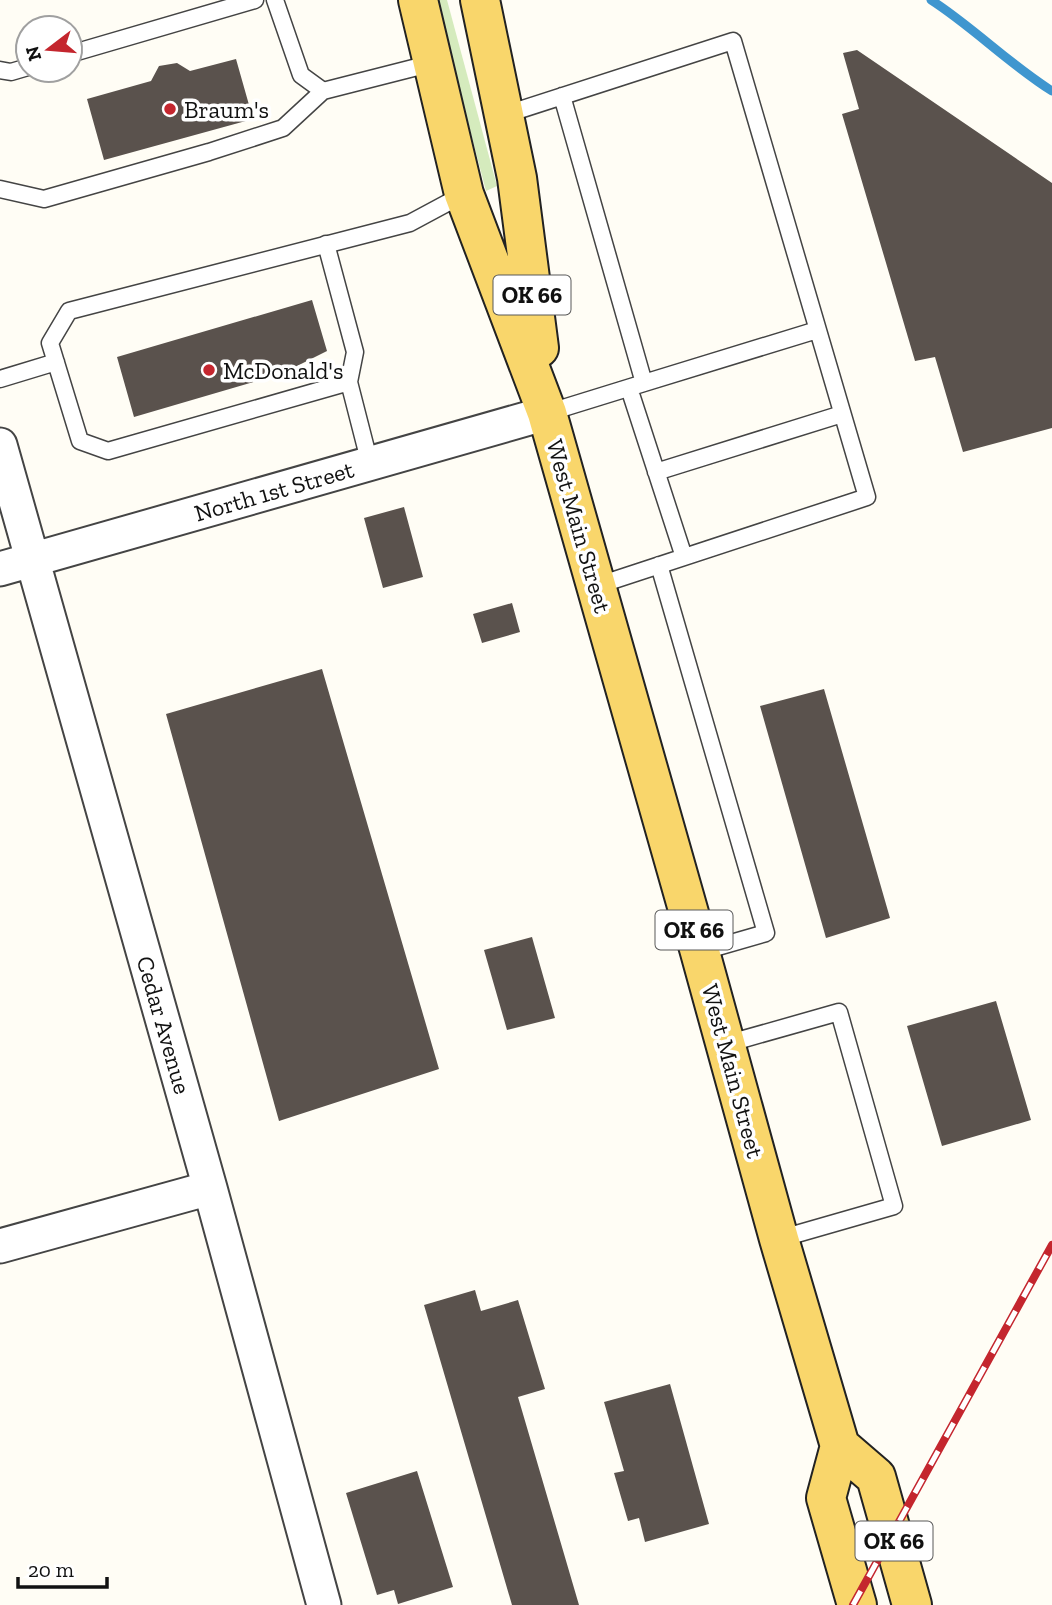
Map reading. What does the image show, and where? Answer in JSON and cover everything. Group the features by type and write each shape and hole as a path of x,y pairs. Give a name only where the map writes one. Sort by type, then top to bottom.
{"main road":[{"name":"West Main Street","path":"418,0 464,194 547,413 779,1239 840,1446"},
{"name":"West Main Street","path":"480,0 517,178 547,413"},
{"name":"OK 66","path":"853,1603 826,1498 840,1446 876,1477 912,1605"}],"street":[{"name":"North 1st Street","path":"0,569 547,413"},
{"name":"Cedar Avenue","path":"0,445 210,1188 324,1605"},
{"path":"0,1246 210,1188"}],"lane":[{"path":"84,50 255,0"},
{"path":"275,0 301,75 323,91"},
{"path":"503,115 733,41 867,497 596,586"},
{"path":"0,189 44,199 209,152 283,128 323,91 433,63"},
{"path":"562,96 656,472 684,557"},
{"path":"349,383 108,451 80,441 50,343 69,311 410,223 464,194"},
{"path":"326,244 355,352 349,383 370,464"},
{"path":"547,413 817,330"},
{"path":"0,379 56,362"},
{"path":"656,472 842,414"},
{"path":"659,565 766,933 700,952"},
{"path":"725,1044 839,1012 894,1206 779,1239"}],"green space":[{"path":"436,0 447,0 497,186 486,191"}],"building":[{"path":"857,50 1052,183 1052,428 963,452 935,357 915,361 842,114 859,109 843,53"},
{"name":"Braum's","path":"236,59 253,119 104,160 87,99 151,81 159,66 177,63 190,71"},
{"path":"312,300 327,351 281,374 134,417 117,357"},
{"path":"404,507 423,577 383,588 364,518"},
{"path":"512,603 520,632 482,643 473,614"},
{"path":"322,669 439,1069 279,1121 166,714"},
{"path":"824,689 890,918 826,938 760,706"},
{"path":"532,937 555,1018 507,1030 484,950"},
{"path":"996,1001 1031,1120 942,1146 907,1026"},
{"path":"475,1290 481,1311 518,1300 545,1389 518,1397 579,1605 512,1605 424,1305"},
{"path":"670,1384 709,1524 645,1542 639,1518 628,1521 614,1473 624,1471 604,1402"},
{"path":"417,1471 453,1587 398,1604 394,1590 377,1595 346,1493"}],"waterway":[{"path":"931,0 1052,91"}],"railway":[{"path":"853,1605 1052,1245"}],"place":[{"name":"Braum's","path":"170,109"},
{"name":"McDonald's","path":"209,370"}]}
